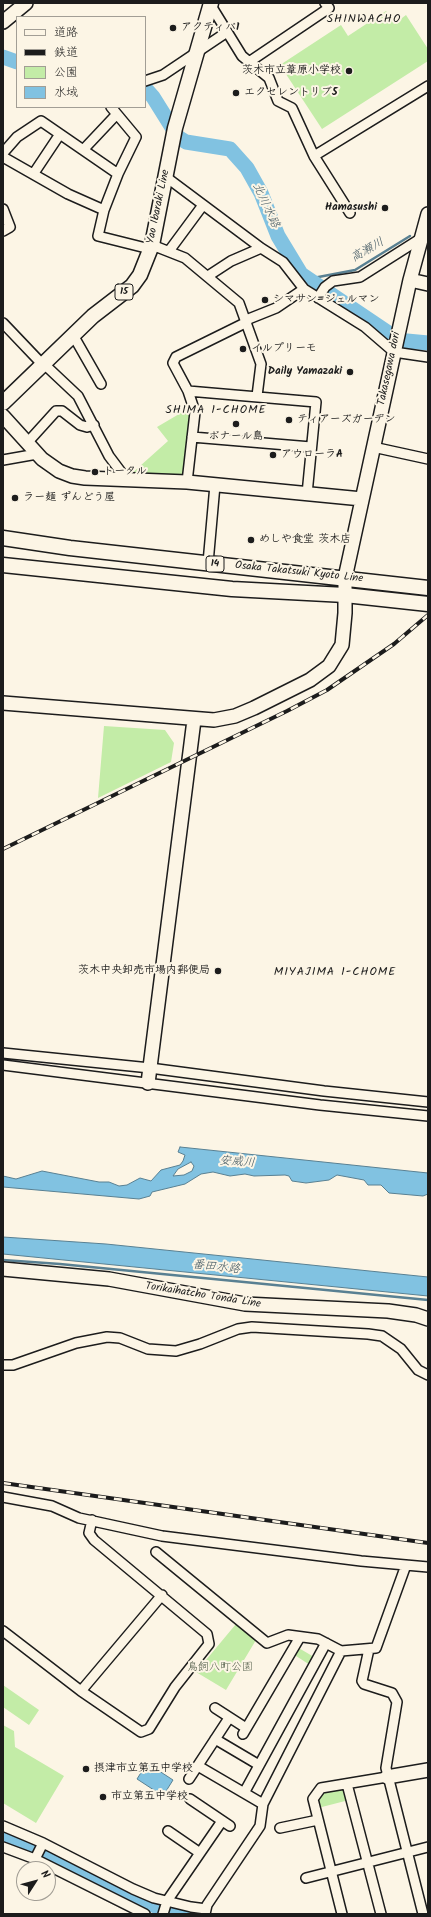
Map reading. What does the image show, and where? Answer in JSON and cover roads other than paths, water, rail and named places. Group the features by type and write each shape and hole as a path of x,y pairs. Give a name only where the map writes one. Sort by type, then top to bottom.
{"main road":[{"name":"Yao Ibaraki Line","path":"3,403 93,316 132,286 140,275 151,247 174,133 210,4"},
{"name":"Osaka Takatsuki Kyoto Line","path":"3,538 70,548 428,588"},
{"name":"Osaka Takatsuki Kyoto Line","path":"3,565 232,589 345,595 428,604"}],"street":[{"path":"3,22 26,3"},
{"path":"249,62 329,8 325,3"},
{"path":"210,4 242,56 269,78 278,101 292,108 314,156 350,213"},
{"path":"146,81 163,75 227,32"},
{"path":"314,156 428,86"},
{"path":"84,150 114,111 136,137 118,174 104,210 98,236 169,251 185,258 239,303 247,321 261,364 257,396"},
{"path":"3,154 17,137 41,120 118,174"},
{"path":"34,174 60,134"},
{"path":"3,157 68,194 104,210"},
{"path":"166,177 261,248 283,262 304,289 321,293 365,327 394,352 428,357"},
{"path":"169,251 203,205"},
{"path":"3,209 10,227 3,231"},
{"name":"Takasegawa dori","path":"3,703 194,720 214,720 235,716 254,708 320,673 329,666 342,645 345,613 345,578 410,280 424,236 428,214"},
{"path":"321,293 333,281 360,277 424,236"},
{"path":"208,276 232,261 261,248"},
{"path":"410,280 428,284"},
{"path":"187,482 195,412 188,391 172,363 176,357 276,308 304,289"},
{"path":"3,323 43,364 78,396 109,456 127,480"},
{"path":"73,335 101,384"},
{"path":"188,391 316,402 307,494"},
{"path":"27,443 56,411 62,411 80,425 87,427 94,425"},
{"path":"3,416 37,454 53,468 72,476 187,482 362,499"},
{"path":"192,437 311,447"},
{"path":"373,447 428,459"},
{"path":"3,460 37,454"},
{"path":"208,563 215,485"},
{"path":"148,1083 194,720"},
{"path":"3,1053 150,1068 324,1091 428,1102"},
{"path":"3,1065 320,1106 428,1116"},
{"name":"Torikaihatcho Tonda Line","path":"3,1269 109,1279 245,1304 388,1311 416,1315 428,1319"},
{"path":"3,1365 13,1366 76,1343 107,1337 120,1338 148,1348 176,1352 238,1329 252,1327 382,1336 402,1349 418,1370 428,1375"},
{"path":"3,1497 52,1506 79,1518 162,1536 428,1567"},
{"path":"3,1631 81,1691 141,1732 149,1729 175,1687 209,1644 207,1634 162,1595 94,1540 90,1533 92,1520"},
{"path":"156,1552 267,1643 288,1635 318,1639 341,1651 376,1648 406,1565"},
{"path":"81,1691 162,1595"},
{"path":"215,1708 245,1731 300,1637"},
{"path":"244,1793 326,1643"},
{"path":"370,1649 362,1681 364,1684 392,1693 397,1702 386,1768 387,1778 423,1914"},
{"path":"3,1826 43,1843 133,1889 167,1901 206,1912 207,1905 257,1832 260,1826 263,1804 341,1651"},
{"path":"189,1779 229,1718"},
{"path":"216,1739 259,1765"},
{"path":"198,1766 263,1804"},
{"path":"342,1914 313,1799 321,1788 428,1770"},
{"path":"348,1784 381,1914"},
{"path":"163,1914 167,1901 200,1853 226,1823 190,1799"},
{"path":"280,1828 318,1820"},
{"path":"168,1831 200,1853"},
{"path":"35,1859 43,1843"},
{"path":"306,1878 408,1853 428,1846"},
{"path":"3,1847 35,1859 145,1914"}],"water":[{"name":"安威川","path":"180,1147 428,1173 428,1194 423,1196 389,1193 381,1185 368,1185 364,1180 337,1175 329,1180 306,1183 292,1181 289,1176 285,1175 254,1176 245,1174 230,1176 213,1172 201,1174 185,1184 152,1192 150,1196 139,1199 3,1187 3,1176 16,1179 42,1171 99,1182 109,1182 119,1186 127,1185 140,1178 151,1181 161,1170 180,1165 185,1155 178,1152","holes":["191,1162 194,1166 192,1171 184,1175 173,1176 178,1169"]},
{"name":"番田水路","path":"3,1237 106,1244 428,1277 428,1296 3,1254"},
{"path":"147,1763 173,1780 163,1796 137,1779"}],"waterway":[{"name":"北川水路","path":"3,57 16,62"},
{"name":"北川水路","path":"146,89 153,97 178,137 186,142 230,149 247,168 261,193 278,236 301,274 387,332"},
{"name":"高瀬川","path":"308,279 355,270 410,236"},
{"name":"北川水路","path":"407,341 428,343"},
{"name":"番田水路","path":"3,1260 60,1264 428,1300"},
{"path":"3,1834 48,1854 126,1894 158,1907 185,1914"}],"railway":[{"path":"3,849 287,711 327,690 394,644 428,615"},
{"path":"3,1483 428,1543"}],"place":[{"name":"アクティバ1","path":"173,28"},
{"name":"茨木市立葦原小学校","path":"349,71"},
{"name":"エクセレントリブ5","path":"236,93"},
{"name":"Hamasushi","path":"385,208"},
{"name":"シマサン=ジェルマン","path":"265,300"},
{"name":"イルプリーモ","path":"243,349"},
{"name":"Daily Yamazaki","path":"350,372"},
{"name":"ティアーズガーデン","path":"289,420"},
{"name":"ボナール島","path":"236,424"},
{"name":"アウローラA","path":"273,455"},
{"name":"トータル","path":"95,472"},
{"name":"ラー麺 ずんどう屋","path":"15,498"},
{"name":"めしや食堂 茨木店","path":"251,540"},
{"name":"茨木中央卸売市場内郵便局","path":"218,971"},
{"name":"摂津市立第五中学校","path":"86,1769"},
{"name":"市立第五中学校","path":"103,1797"}],"district":[{"name":"SHINWACHO","path":"364,20"},
{"name":"SHIMA 1-CHOME","path":"216,411"},
{"name":"MIYAJIMA 1-CHOME","path":"335,973"}],"park label":[{"name":"鳥飼八町公園","path":"220,1668"}]}
